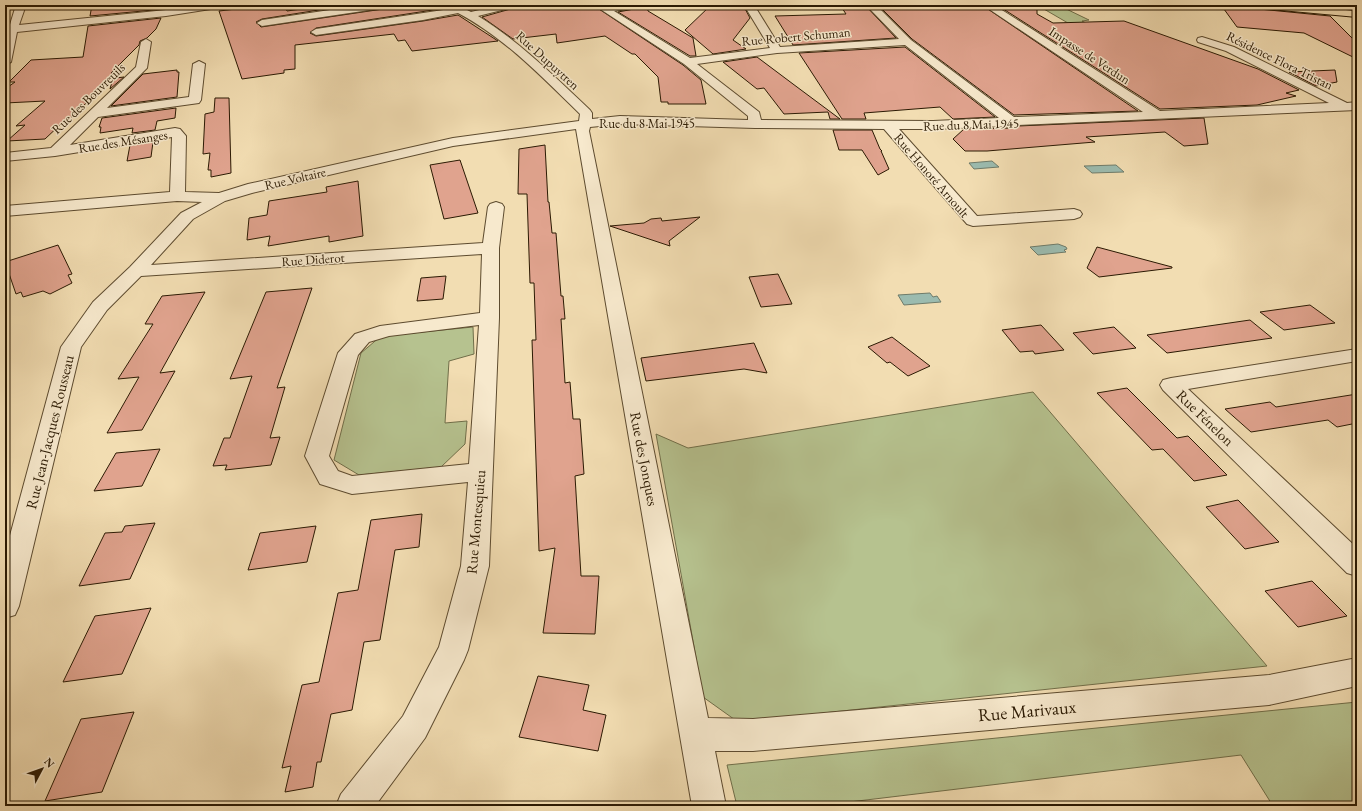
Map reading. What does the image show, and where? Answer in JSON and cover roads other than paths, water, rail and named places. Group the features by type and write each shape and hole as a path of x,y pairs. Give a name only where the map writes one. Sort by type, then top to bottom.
{"main road":[{"path":"1259,5 1357,14"}],"street":[{"path":"5,62 13,29 21,5"},
{"path":"13,29 91,17 166,12 217,5"},
{"path":"262,23 383,5"},
{"name":"Rue Dupuytren","path":"450,5 472,15 532,60 585,118"},
{"path":"472,15 511,5"},
{"path":"602,7 634,5"},
{"path":"749,5 777,50"},
{"path":"871,5 907,42 1013,123"},
{"name":"Impasse de Verdun","path":"988,5 1157,115"},
{"path":"602,7 688,62 754,115 755,124"},
{"path":"316,32 423,17 460,10"},
{"path":"328,13 344,29"},
{"name":"Résidence Flora Tristan","path":"1202,40 1230,49 1353,108"},
{"name":"Rue des Bouvreuils","path":"55,152 141,68 146,42"},
{"name":"Rue Robert Schuman","path":"688,62 777,50 907,42"},
{"path":"94,114 194,100 199,64"},
{"name":"Rue du 8 Mai 1945","path":"585,118 755,124 933,125 1013,123 1157,115 1353,108"},
{"name":"Rue Voltaire","path":"5,211 177,196 220,198 248,189 453,142 585,118"},
{"name":"Rue des Jonques","path":"585,118 582,128 583,134 709,806"},
{"name":"Rue Honoré Arnoult","path":"888,125 973,221 1074,214"},
{"name":"Rue des Mésanges","path":"5,157 55,152 175,132 180,136 177,196"},
{"name":"Rue Jean-Jacques Rousseau","path":"5,606 71,347 100,306 136,271 187,216 220,198"},
{"name":"Rue Montesquieu","path":"353,806 414,727 453,650 475,566 489,318 491,248 496,207"},
{"name":"Rue Diderot","path":"136,271 491,248"},
{"path":"480,472 352,485 329,478 317,456 348,353 362,338 387,330 489,318"},
{"name":"Rue Fénelon","path":"1357,355 1171,385 1357,565"},
{"name":"Rue Marivaux","path":"696,734 753,735 1269,690 1357,672"}]}
